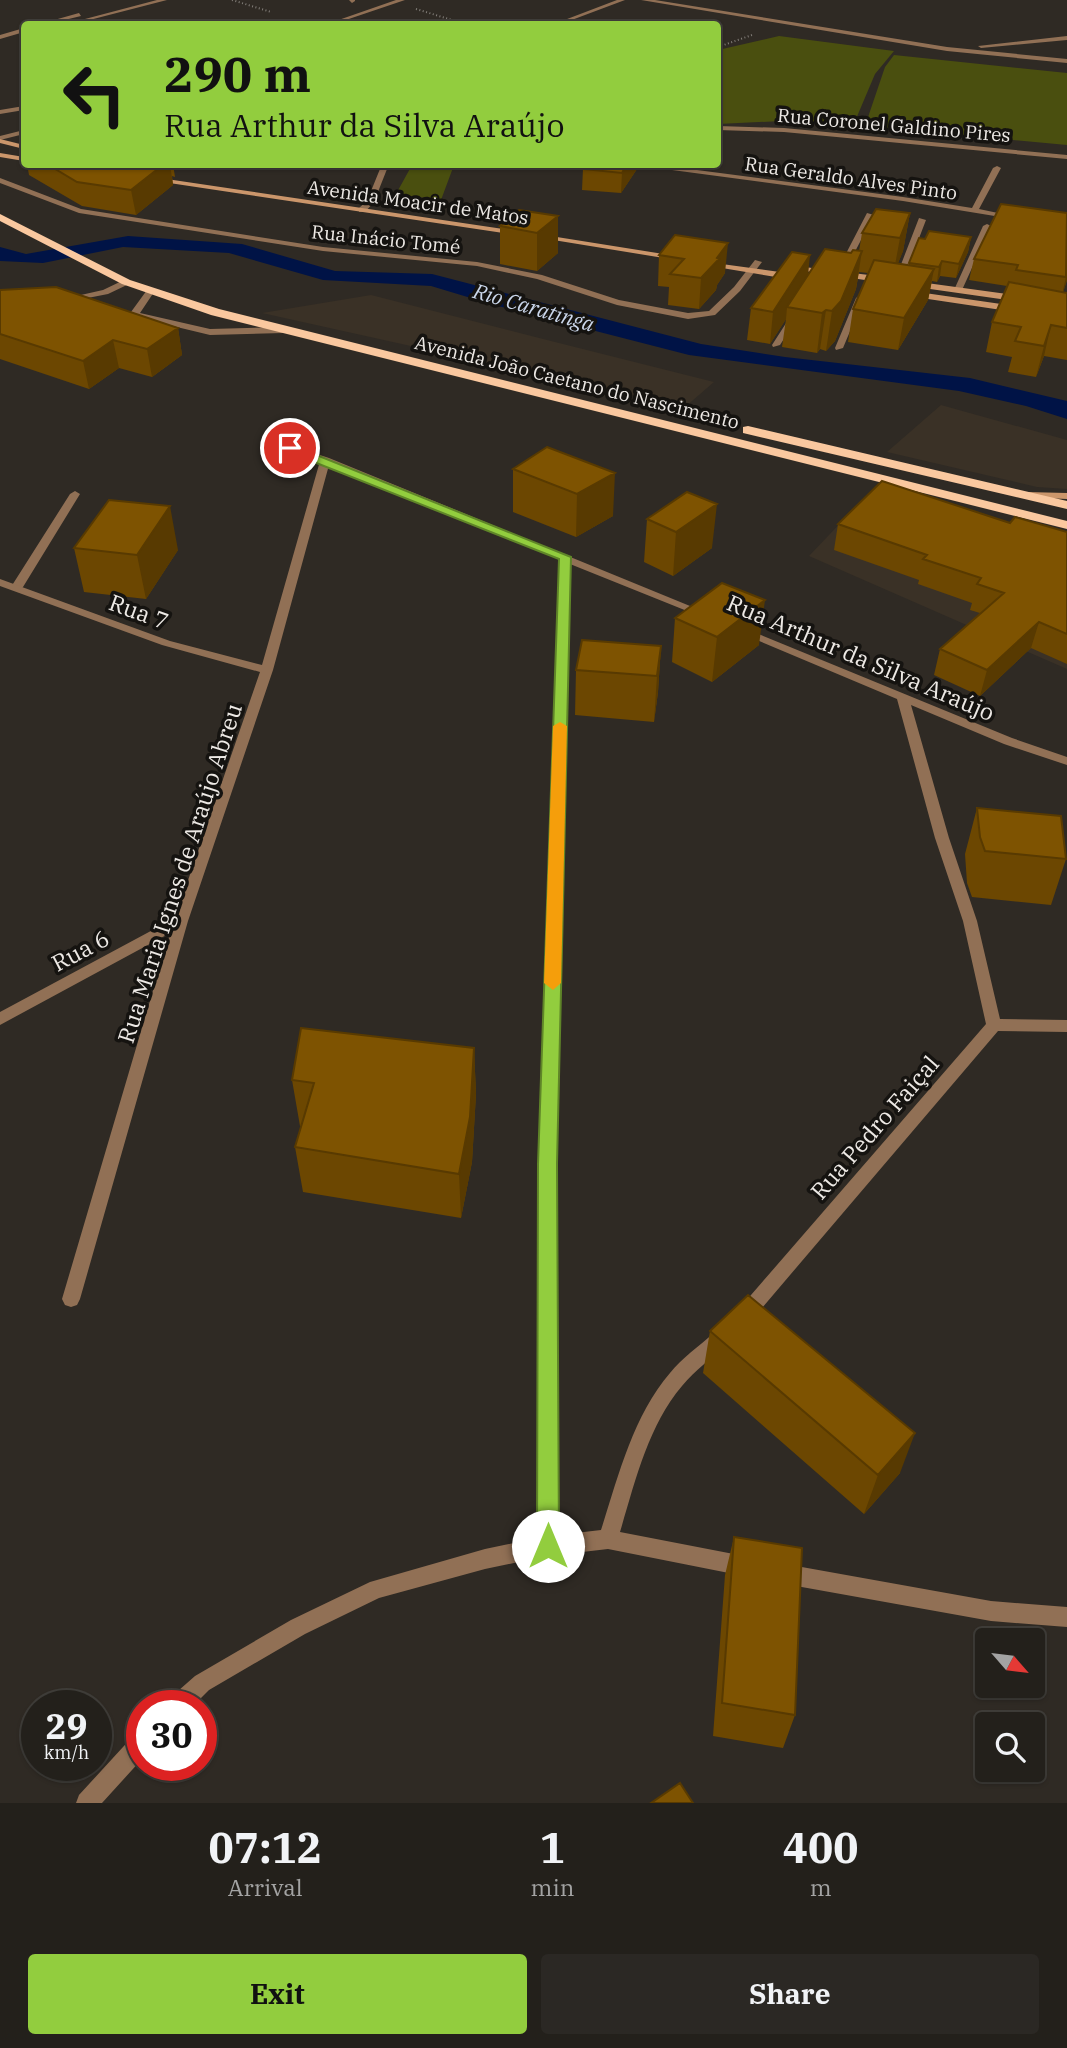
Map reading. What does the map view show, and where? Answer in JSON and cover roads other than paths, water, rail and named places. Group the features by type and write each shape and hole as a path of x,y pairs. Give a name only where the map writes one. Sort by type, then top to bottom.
{"highway":[{"name":"Avenida João Caetano do Nascimento","path":"0,217 84,258 99,269 150,292 283,330 1067,525"},
{"name":"Avenida João Caetano do Nascimento","path":"84,258 113,264 204,299 259,316 691,416"},
{"name":"Avenida João Caetano do Nascimento","path":"729,426 1067,505"},
{"path":"916,486 953,514"}],"main road":[{"path":"0,139 21,146"},
{"path":"0,155 21,158"},
{"name":"Avenida Moacir de Matos","path":"155,171 530,226"},
{"name":"Avenida Moacir de Matos","path":"146,177 522,233"},
{"name":"Avenida Moacir de Matos","path":"536,235 685,255 542,228"},
{"path":"712,255 1026,299"},
{"path":"698,262 887,290"},
{"path":"899,292 1028,310"},
{"name":"Avenida João Caetano do Nascimento","path":"1026,495 1067,496"}],"street":[{"path":"57,21 138,0"},
{"path":"80,21 164,0"},
{"path":"565,21 622,0"},
{"path":"645,0 947,49 1067,61"},
{"path":"339,21 398,1"},
{"path":"0,37 21,31"},
{"path":"0,44 21,38"},
{"path":"947,49 1067,38"},
{"path":"0,112 21,108"},
{"name":"Rua Coronel Galdino Pires","path":"721,128 784,130 1067,157"},
{"path":"0,139 21,133"},
{"path":"362,210 370,202 384,168"},
{"name":"Rua Geraldo Alves Pinto","path":"660,168 975,210 1027,220"},
{"path":"975,210 997,168"},
{"name":"Rua Inácio Tomé","path":"0,180 79,211 323,249 477,264 539,277 630,305 688,316 712,313 758,262"},
{"path":"839,273 870,215"},
{"path":"898,282 922,220"},
{"path":"958,290 987,226"},
{"path":"60,299 105,292 126,282"},
{"path":"839,348 864,287"},
{"path":"135,314 150,292"},
{"path":"72,298 97,305"},
{"path":"122,311 210,332 283,330"},
{"path":"776,345 797,313"},
{"name":"Rua Arthur da Silva Araújo","path":"290,448 565,557 715,620"},
{"name":"Rua Maria Ignes de Araújo Abreu","path":"71,1299 181,921 267,670 325,460"},
{"path":"0,596 17,587 75,494"},
{"path":"548,1546 547,1164 565,557"},
{"name":"Rua 7","path":"0,582 166,643 267,670"},
{"name":"Rua Arthur da Silva Araújo","path":"728,625 1008,741 1067,761"},
{"path":"903,698 970,921 994,1025 1067,1026"},
{"name":"Rua 6","path":"0,1018 181,921"},
{"name":"Rua Pedro Faiçal","path":"608,1539 657,1406 675,1380 741,1320 994,1025"},
{"path":"194,1690 202,1682 298,1627 377,1589 485,1559 548,1546 608,1539 991,1611 1067,1617"},
{"path":"87,1803 126,1760"}],"water":[{"name":"Rio Caratinga","path":"128,236 242,244 335,271 432,274 701,344 785,357 970,378 1067,401 1067,419 1026,406 959,391 689,355 431,286 323,280 229,253 123,247 43,263 0,261 0,247 26,254"}]}
